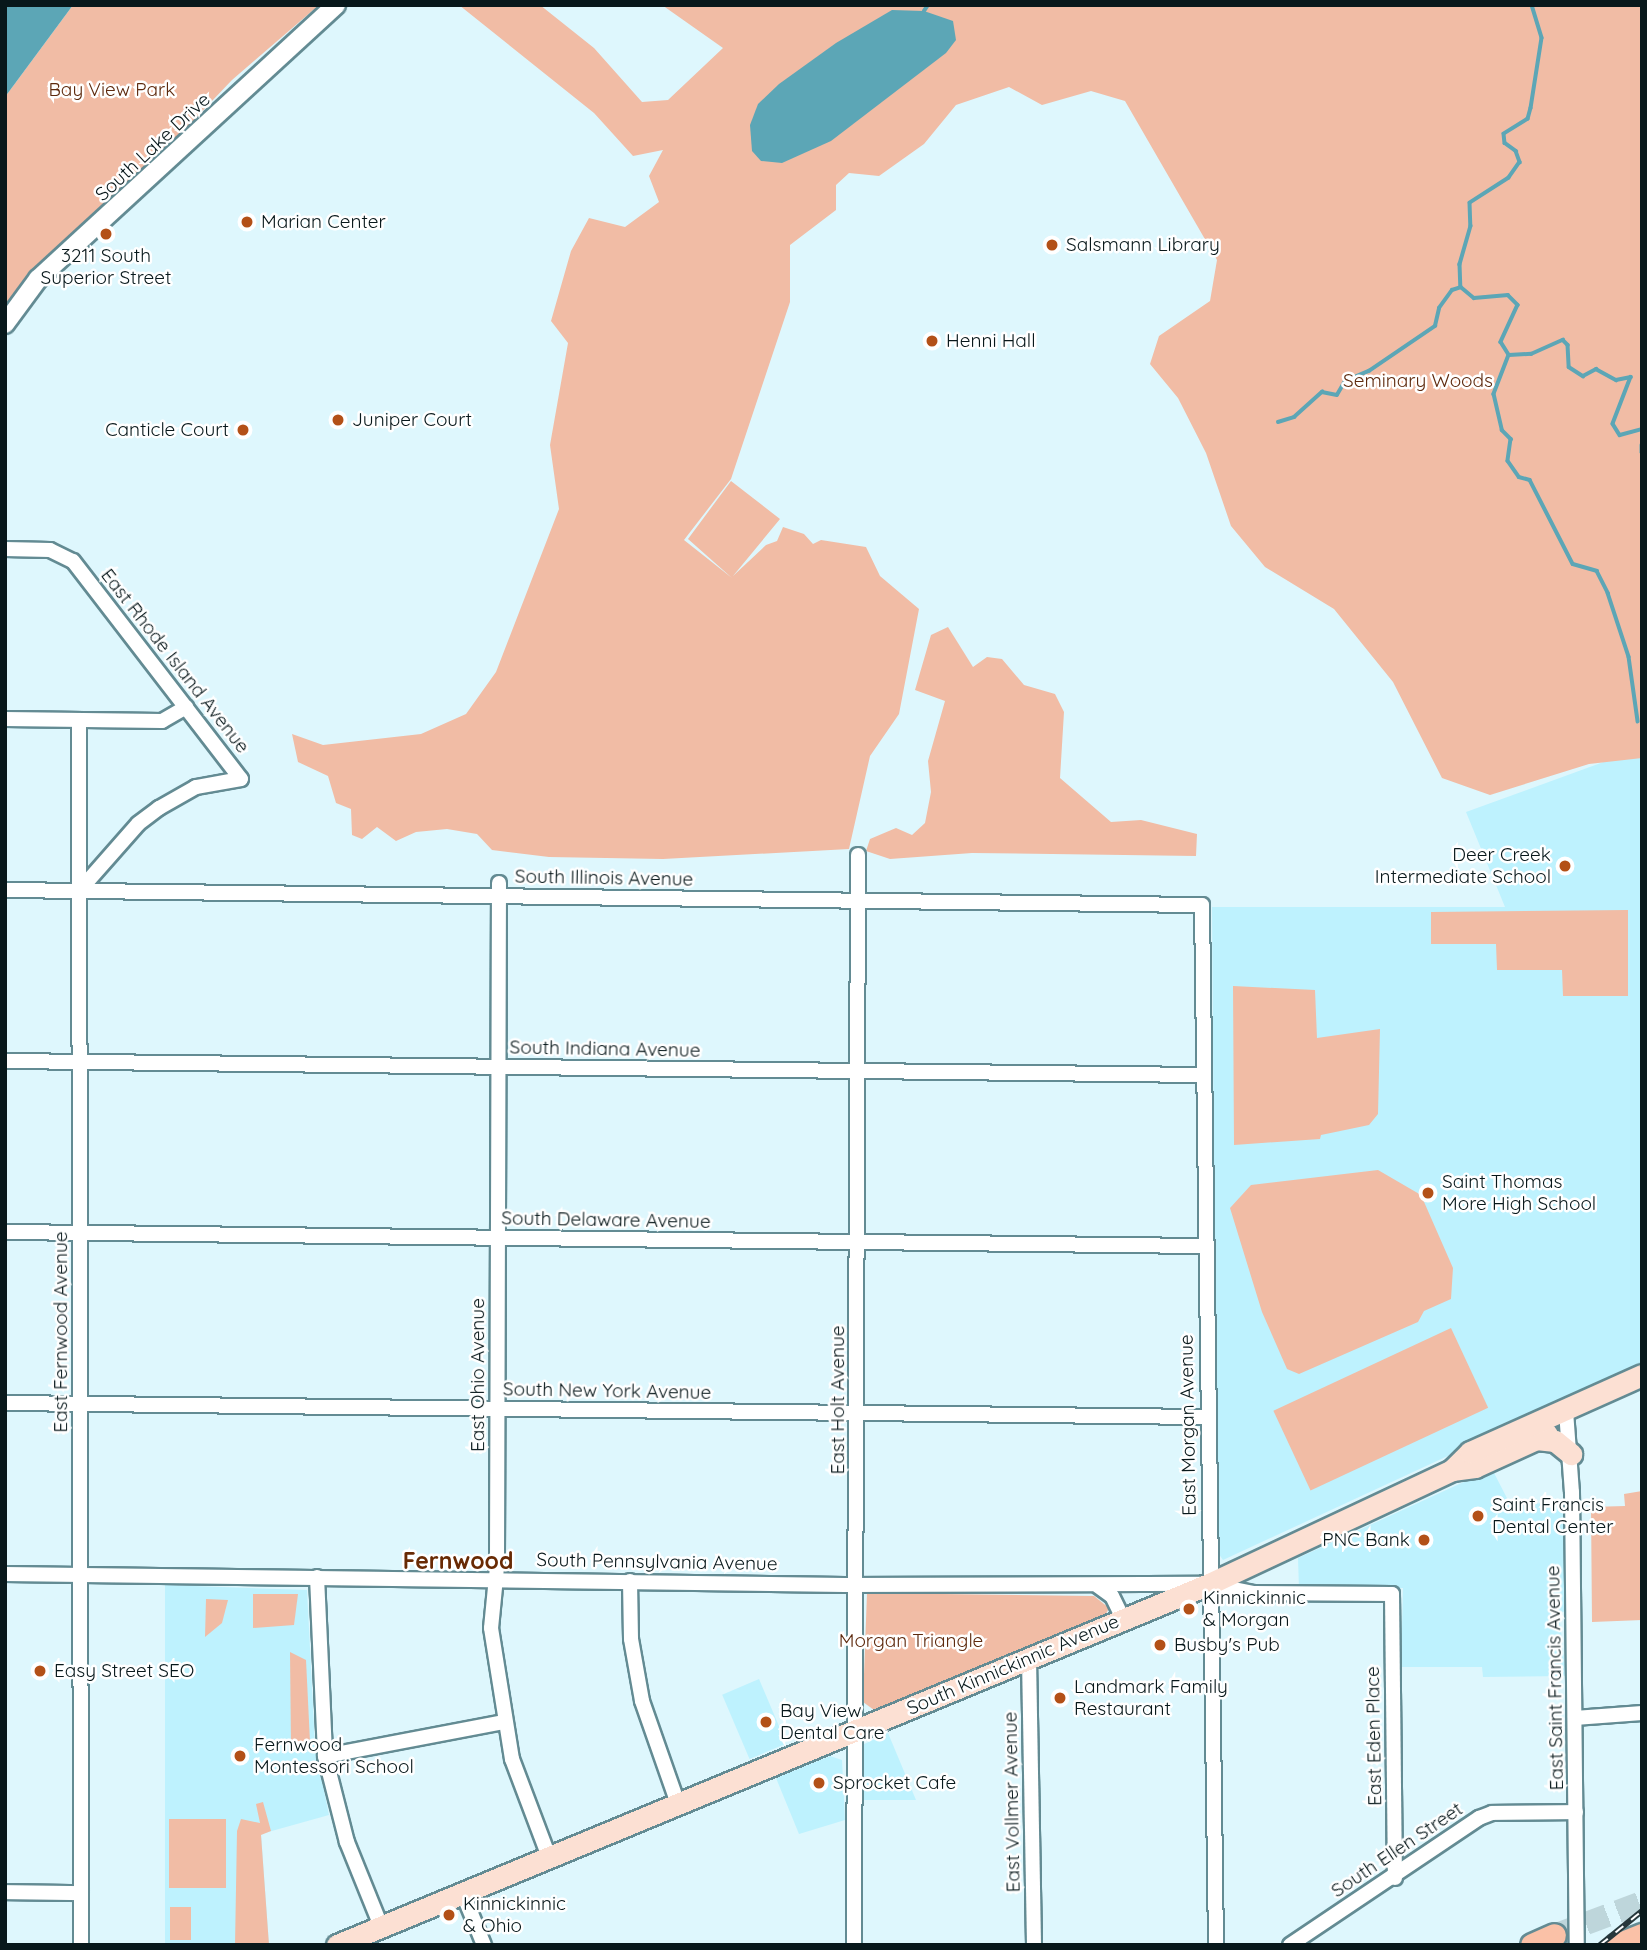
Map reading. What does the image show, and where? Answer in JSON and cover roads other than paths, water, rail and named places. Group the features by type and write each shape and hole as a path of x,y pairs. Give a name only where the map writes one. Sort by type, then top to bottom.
{"main road":[{"name":"South Kinnickinnic Avenue","path":"337,1945 1209,1584 1452,1470 1475,1467 1536,1439 1568,1417 1642,1375"},
{"name":"South Kinnickinnic Avenue","path":"1452,1470 1470,1452 1642,1390"},
{"path":"1536,1439 1555,1441 1571,1454"},
{"path":"1531,1945 1555,1935"},
{"path":"1617,1945 1642,1935"}],"street":[{"name":"South Lake Drive","path":"5,324 38,279 336,5"},
{"name":"East Rhode Island Avenue","path":"5,549 50,550 73,561 241,779 196,787 159,808 138,824 79,891"},
{"path":"5,719 162,721 186,707"},
{"name":"East Fernwood Avenue","path":"79,720 81,1945"},
{"name":"East Holt Avenue","path":"854,1945 858,855"},
{"name":"South Illinois Avenue","path":"5,890 498,890 857,900 1202,905"},
{"name":"East Ohio Avenue","path":"498,890 497,1409 491,1628 503,1722 549,1857"},
{"name":"East Morgan Avenue","path":"1202,905 1209,1584 1216,1945"},
{"name":"South Indiana Avenue","path":"5,1061 1204,1075"},
{"name":"South Delaware Avenue","path":"5,1232 1206,1246"},
{"name":"South New York Avenue","path":"5,1403 1208,1417"},
{"name":"East Saint Francis Avenue","path":"1568,1417 1571,1454 1577,1945"},
{"name":"South Pennsylvania Avenue","path":"5,1574 857,1585 1209,1584 1254,1592 1392,1594"},
{"path":"317,1577 325,1756 346,1842 381,1926"},
{"path":"630,1581 631,1639 642,1701 678,1804"},
{"path":"1098,1586 1112,1596 1123,1619"},
{"name":"East Eden Place","path":"1392,1594 1395,1878"},
{"name":"East Vollmer Avenue","path":"1030,1658 1034,1945"},
{"path":"1575,1718 1642,1713"},
{"path":"325,1756 503,1722"},
{"name":"South Ellen Street","path":"1290,1945 1395,1878 1463,1827 1492,1813 1576,1812"},
{"path":"5,1892 81,1893"},
{"path":"463,1894 484,1945"}],"waterway":[{"path":"924,11 928,5"},
{"path":"1532,5 1542,38 1531,108 1528,119 1504,134 1505,143 1516,151 1520,162 1509,178 1470,203 1471,226 1460,264 1461,287 1474,298 1508,295 1518,305 1501,342 1509,355 1531,354 1563,340 1568,345 1569,367 1583,376 1596,369 1616,380 1631,377 1613,424 1620,435 1642,429"},
{"path":"1278,422 1294,417 1322,392 1337,395 1345,381 1369,371 1435,326 1439,308 1452,290 1461,287"},
{"path":"1509,355 1494,394 1502,430 1511,439 1508,461 1519,477 1530,480 1573,564 1597,571 1608,593 1629,657 1638,721"},
{"path":"1642,445 1642,452"}],"tunnel":[{"path":"1554,1935 1642,1902"}],"railway":[{"path":"1600,1945 1642,1911"}],"place":[{"name":"Marian Center","path":"247,222"},
{"name":"3211 South Superior Street","path":"106,234"},
{"name":"Salsmann Library","path":"1052,245"},
{"name":"Henni Hall","path":"932,341"},
{"name":"Juniper Court","path":"338,420"},
{"name":"Canticle Court","path":"243,430"},
{"name":"Deer Creek Intermediate School","path":"1565,866"},
{"name":"Saint Thomas More High School","path":"1428,1193"},
{"name":"Saint Francis Dental Center","path":"1478,1516"},
{"name":"PNC Bank","path":"1424,1540"},
{"name":"Kinnickinnic & Morgan","path":"1189,1609"},
{"name":"Busby's Pub","path":"1160,1645"},
{"name":"Easy Street SEO","path":"40,1671"},
{"name":"Landmark Family Restaurant","path":"1060,1698"},
{"name":"Bay View Dental Care","path":"766,1722"},
{"name":"Fernwood Montessori School","path":"240,1756"},
{"name":"Sprocket Cafe","path":"819,1783"},
{"name":"Kinnickinnic & Ohio","path":"449,1915"}],"district":[{"name":"Fernwood","path":"458,1561"}],"park label":[{"name":"Bay View Park","path":"112,90"},
{"name":"Seminary Woods","path":"1418,381"},
{"name":"Morgan Triangle","path":"911,1641"}]}
